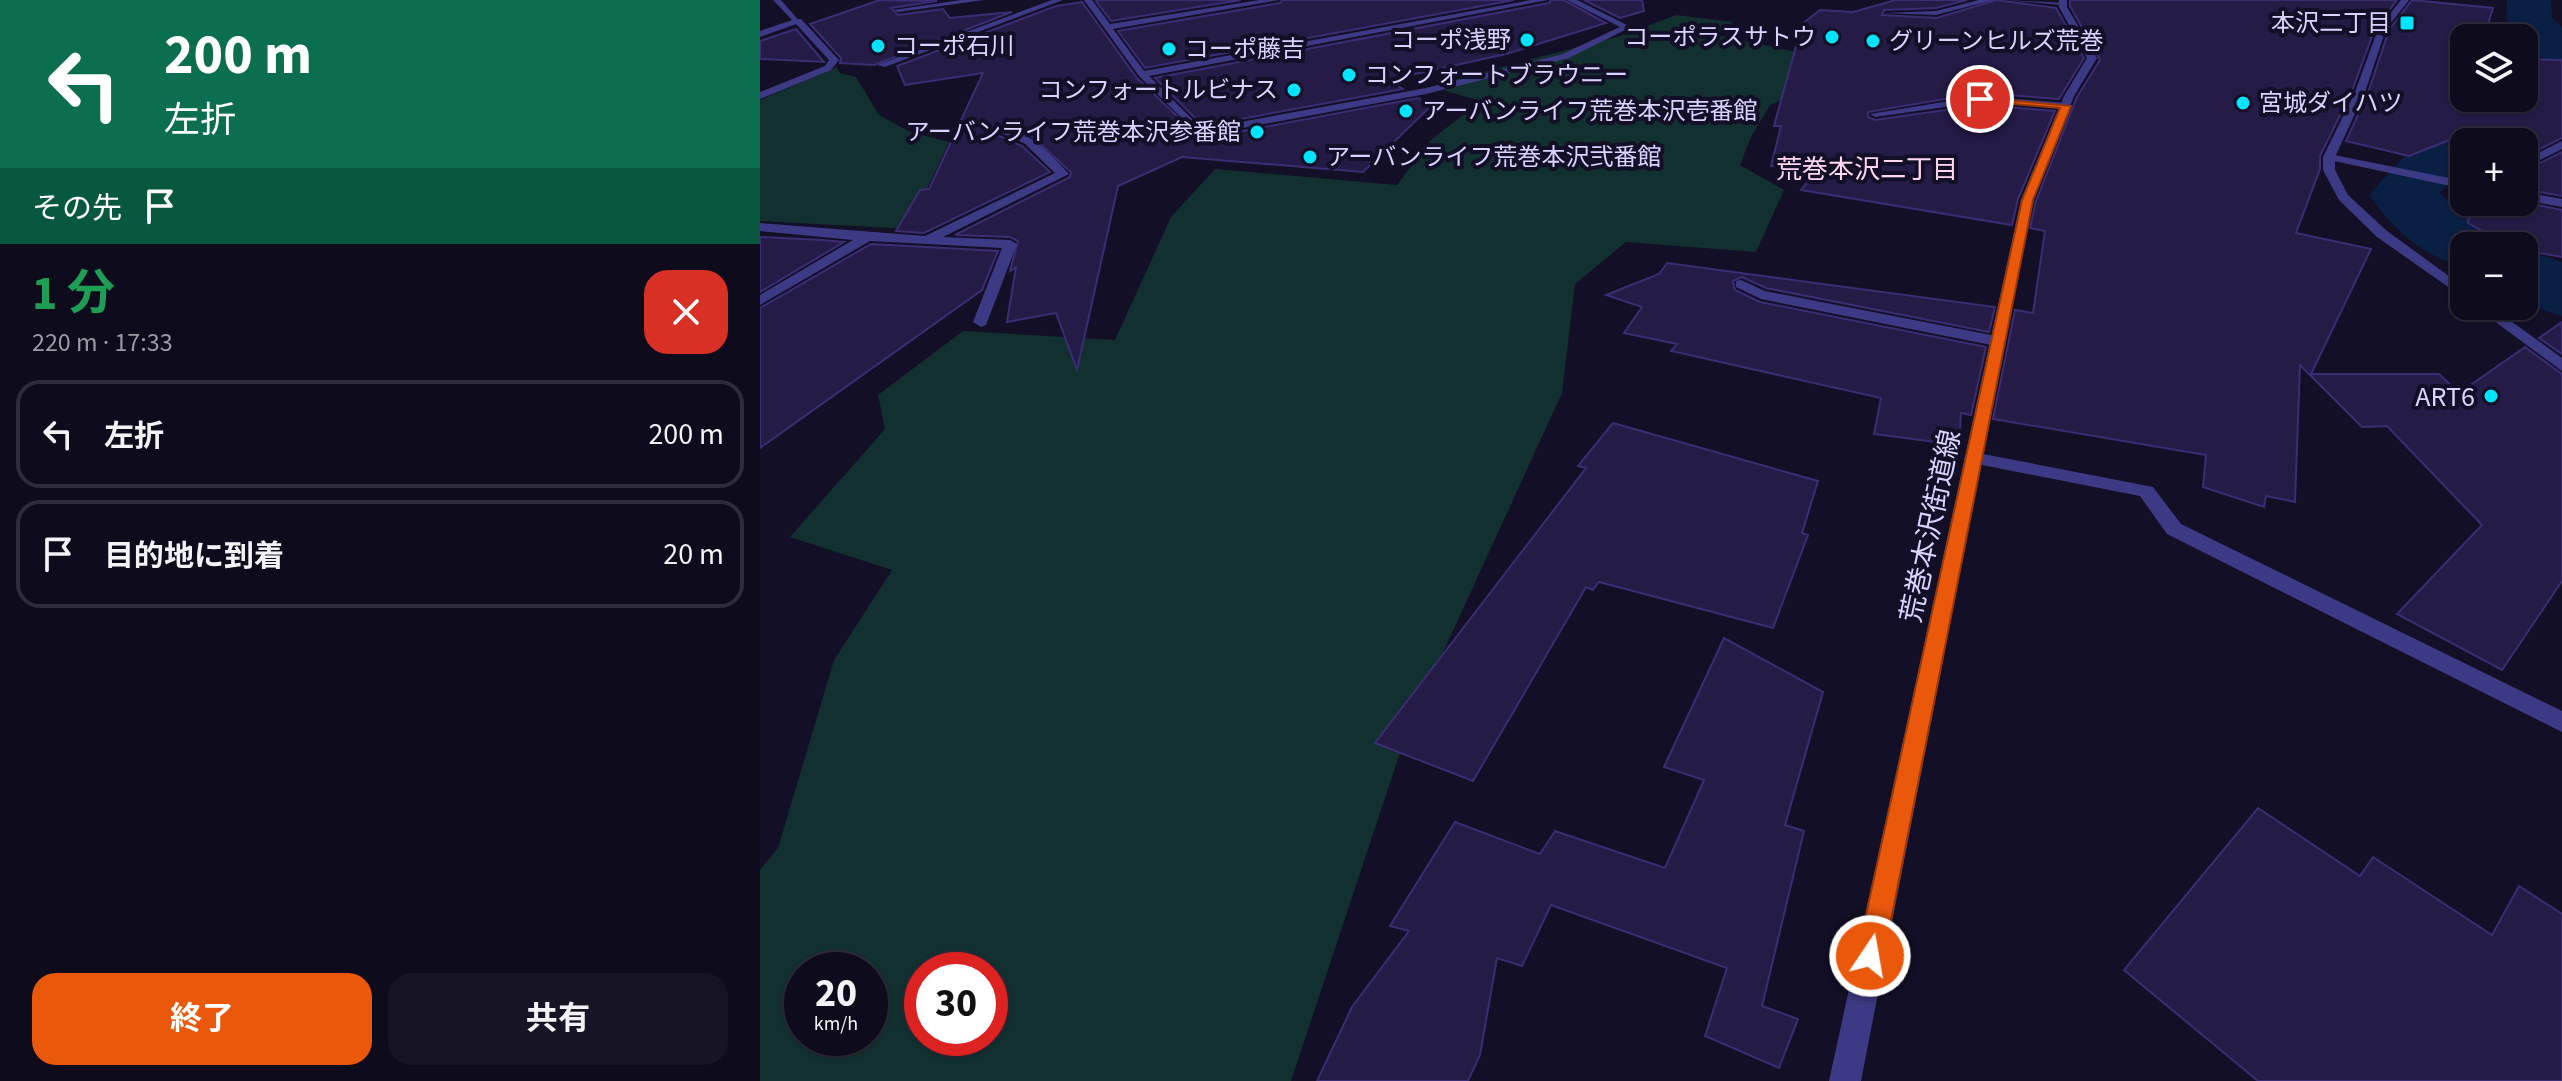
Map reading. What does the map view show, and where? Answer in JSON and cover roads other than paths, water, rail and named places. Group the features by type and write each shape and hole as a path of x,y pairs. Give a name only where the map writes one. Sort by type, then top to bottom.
{"street":[{"path":"760,96 828,68 834,60 777,0"},
{"path":"898,10 980,0"},
{"path":"882,65 1059,0"},
{"path":"1088,0 1142,74 1200,133 1426,91 1566,56 1627,27 1571,0"},
{"path":"1108,27 1275,0"},
{"path":"1142,74 1544,0"},
{"path":"1888,13 1936,13 1989,0"},
{"path":"2009,0 2062,2"},
{"path":"2405,0 2382,29 2360,92 2329,157 2329,170 2343,197 2382,234 2450,284"},
{"name":"荒巻本沢街道線","path":"1845,1081 2027,200 2066,106 2092,58 2062,2"},
{"path":"760,34 798,21"},
{"path":"1875,114 1980,99 2066,106"},
{"path":"927,240 1063,174 1028,141 1000,129"},
{"path":"2538,157 2562,144"},
{"path":"2329,157 2450,182"},
{"path":"2538,199 2562,203"},
{"path":"760,227 867,237 1010,244 981,322"},
{"path":"760,301 867,237"},
{"path":"1741,284 1761,295 1996,341"},
{"path":"2500,320 2562,366"},
{"path":"1973,458 2146,491 2174,529 2562,722"}],"waterway":[{"path":"2529,0 2529,23 2562,51"},
{"path":"2450,157 2432,163 2403,195 2438,230 2450,236"},
{"path":"2538,280 2562,292"}],"place":[{"name":"本沢二丁目","path":"2407,23"},
{"name":"コーポラスサトウ","path":"1832,37"},
{"name":"コーポ浅野","path":"1527,40"},
{"name":"グリーンヒルズ荒巻","path":"1873,41"},
{"name":"コーポ石川","path":"878,46"},
{"name":"コーポ藤吉","path":"1169,49"},
{"name":"コンフォートブラウニー","path":"1349,75"},
{"name":"コンフォートルビナス","path":"1294,90"},
{"name":"宮城ダイハツ","path":"2243,103"},
{"name":"アーバンライフ荒巻本沢壱番館","path":"1406,111"},
{"name":"アーバンライフ荒巻本沢参番館","path":"1257,132"},
{"name":"アーバンライフ荒巻本沢弐番館","path":"1310,157"},
{"name":"ART6","path":"2491,396"}],"district":[{"name":"荒巻本沢二丁目","path":"1867,169"}]}
